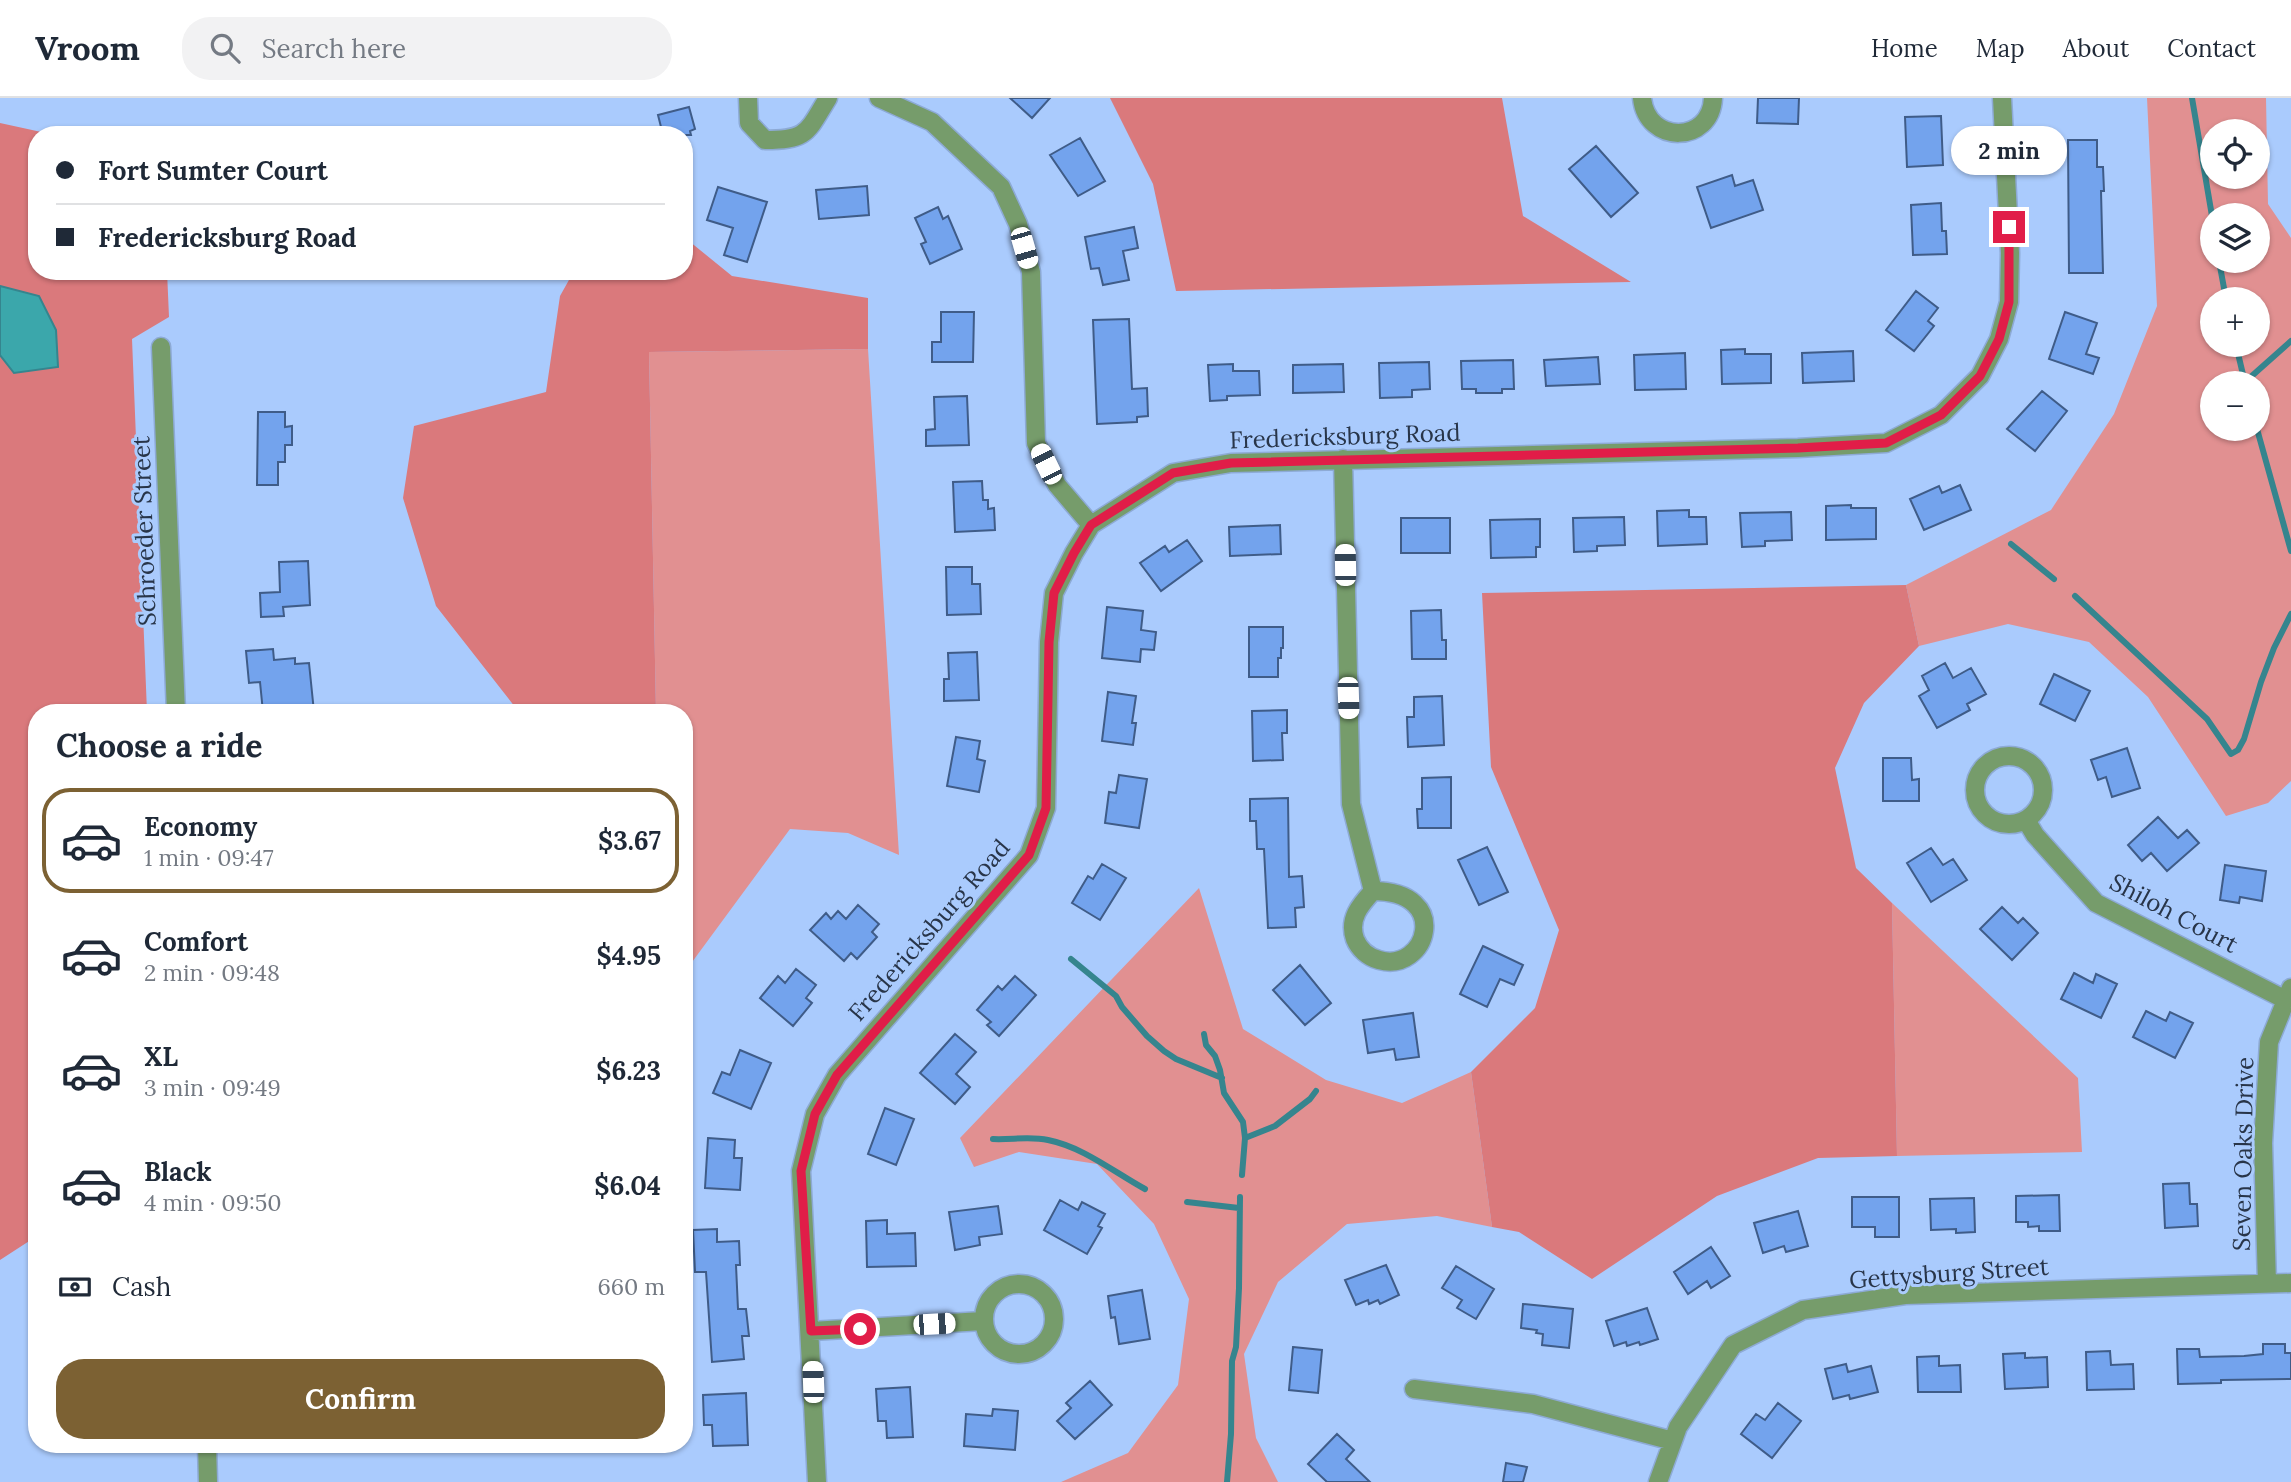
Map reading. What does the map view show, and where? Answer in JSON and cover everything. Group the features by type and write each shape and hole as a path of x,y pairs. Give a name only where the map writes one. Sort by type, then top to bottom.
{"street":[{"path":"748,98 749,122 765,140 789,140 807,131 828,98"},
{"path":"879,98 932,122 1001,187 1017,224 1031,272 1036,443 1057,485 1091,525"},
{"path":"1642,98 1643,110 1654,125 1670,133 1689,132 1705,121 1713,98"},
{"name":"Fredericksburg Road","path":"817,1482 801,1171 815,1114 837,1075 1029,855 1046,808 1049,642 1054,593 1091,525 1173,473 1231,463 1798,448 1886,443 1941,415 1980,376 1999,339 2009,302 2010,253 2003,98"},
{"name":"Schroeder Street","path":"161,347 176,704"},
{"path":"1343,459 1351,803 1373,891"},
{"name":"Shiloh Court","path":"2026,820 2035,835 2096,903 2288,994"},
{"path":"1373,891 1398,892 1409,897 1422,916 1424,927 1417,949 1398,961 1374,959 1364,953 1353,932 1357,909 1373,891"},
{"name":"Seven Oaks Drive","path":"2267,1284 2263,1143 2269,1042 2288,994"},
{"name":"Gettysburg Street","path":"1658,1482 1678,1427 1733,1345 1802,1310 1905,1295 2291,1283"},
{"path":"1018,1284 1039,1291 1047,1299 1054,1320 1052,1332 1046,1342 1037,1350 1025,1354 1002,1351 986,1333 983,1321 989,1300 997,1292 1018,1284"},
{"path":"811,1331 983,1321"},
{"path":"1414,1389 1533,1404 1673,1441"},
{"path":"207,1453 208,1482"}],"shaded area":[{"path":"1110,98 1502,98 1523,216 1631,282 1176,291 1153,184"},
{"path":"2147,98 2266,98 2266,119 2200,119 2200,189 2268,189 2268,203 2200,203 2200,273 2270,273 2270,207 2291,238 2291,781 2268,803 2226,816 2148,697 2089,642 2008,624 1919,646 1906,585 2051,510 2114,414 2157,306"},
{"path":"0,123 28,129 28,280 167,280 169,317 132,339 147,704 28,704 28,1242 0,1260"},
{"path":"693,244 732,276 868,298 868,349 649,352 656,704 513,704 436,606 403,498 414,426 546,392 560,296 569,280 693,280"},
{"path":"0,286 39,296 56,330 58,367 14,373 0,355"},
{"path":"868,349 899,855 848,833 790,829 693,961 693,704 656,704 649,352"},
{"path":"1906,585 1919,646 1864,703 1835,768 1856,868 1892,903 1897,1156 1818,1158 1717,1196 1592,1279 1519,1232 1492,1227 1471,1072 1535,1008 1559,930 1491,767 1482,593"},
{"path":"1199,888 1243,1029 1326,1080 1402,1103 1471,1072 1492,1227 1437,1216 1347,1224 1278,1282 1244,1354 1256,1438 1278,1482 1061,1482 1128,1453 1178,1385 1189,1299 1154,1224 1097,1164 1019,1152 974,1167 960,1138"},
{"path":"1892,903 2078,1078 2082,1152 1897,1156"}],"building":[{"path":"1010,98 1050,98 1032,118"},
{"path":"1758,98 1799,98 1798,124 1757,123"},
{"path":"689,107 695,129 693,130 693,126 661,126 658,115"},
{"path":"1941,116 1943,165 1907,167 1905,117"},
{"path":"1080,138 1105,181 1078,196 1050,155"},
{"path":"2068,140 2097,140 2097,167 2103,167 2103,273 2069,273"},
{"path":"1596,146 1638,193 1611,217 1569,169"},
{"path":"1732,175 1735,186 1753,180 1763,210 1711,228 1697,187"},
{"path":"867,186 869,215 819,219 816,190"},
{"path":"718,187 767,202 747,262 724,255 733,228 707,220"},
{"path":"1941,203 1942,231 1946,231 1947,254 1913,255 1911,205"},
{"path":"938,207 943,219 948,216 962,249 930,264 921,244 926,242 915,218"},
{"path":"1134,227 1138,248 1123,251 1129,280 1103,285 1099,268 1091,269 1085,237"},
{"path":"1916,291 1938,308 1928,321 1934,326 1914,351 1886,330"},
{"path":"941,312 974,312 973,362 932,362 932,342 941,342"},
{"path":"2065,312 2097,323 2086,354 2099,358 2093,374 2049,359"},
{"path":"1129,319 1132,389 1147,388 1148,416 1137,417 1137,422 1097,424 1093,320"},
{"path":"1745,349 1745,354 1771,354 1771,383 1722,384 1721,350"},
{"path":"1853,351 1854,381 1803,383 1802,353"},
{"path":"1685,353 1686,389 1635,390 1634,355"},
{"path":"1598,357 1600,384 1546,386 1544,360"},
{"path":"1513,360 1514,389 1502,389 1502,393 1476,393 1476,389 1462,389 1461,361"},
{"path":"1429,362 1430,389 1412,390 1412,397 1380,398 1379,363"},
{"path":"1233,364 1233,371 1259,371 1260,395 1227,396 1227,400 1210,401 1208,365"},
{"path":"1343,364 1344,392 1293,393 1293,365"},
{"path":"2042,391 2067,411 2035,451 2007,429"},
{"path":"967,396 969,445 926,446 926,430 935,429 934,397"},
{"path":"258,412 285,412 285,427 292,426 292,445 285,445 285,462 278,462 278,485 257,485"},
{"path":"982,481 983,500 988,500 988,509 994,508 995,530 955,532 953,482"},
{"path":"1960,485 1971,510 1924,530 1910,499 1939,486 1942,493"},
{"path":"1851,505 1851,508 1876,508 1876,539 1826,540 1826,506"},
{"path":"1689,510 1689,517 1706,517 1707,544 1658,546 1657,511"},
{"path":"1791,512 1792,540 1765,541 1765,546 1742,547 1740,513"},
{"path":"1624,517 1625,545 1597,546 1597,551 1574,552 1573,518"},
{"path":"1401,518 1450,518 1450,553 1401,553"},
{"path":"1540,519 1540,547 1536,547 1536,557 1491,558 1490,520"},
{"path":"1280,525 1281,554 1230,556 1229,527"},
{"path":"1187,540 1202,561 1161,591 1140,563 1165,546 1169,552"},
{"path":"308,561 310,605 283,607 284,616 261,617 260,593 280,592 279,562"},
{"path":"946,567 972,567 972,584 980,584 981,614 947,615"},
{"path":"1107,607 1143,611 1141,630 1156,632 1154,650 1141,649 1140,662 1102,658"},
{"path":"1441,610 1446,659 1412,659 1411,611"},
{"path":"1249,627 1283,627 1278,677 1249,677"},
{"path":"273,649 274,660 295,658 295,664 309,663 313,704 262,704 260,682 249,683 246,651"},
{"path":"977,652 979,700 944,701 944,679 949,679 948,653"},
{"path":"1945,663 1953,678 1971,668 1986,694 1967,704 1970,710 1937,728 1919,696 1929,690 1922,676"},
{"path":"2054,674 2090,691 2075,721 2040,704"},
{"path":"1108,692 1136,696 1132,723 1136,723 1133,745 1102,741"},
{"path":"1442,696 1444,745 1408,747 1407,717 1414,717 1414,697"},
{"path":"1287,710 1287,733 1282,733 1283,760 1253,761 1252,711"},
{"path":"956,737 980,741 977,759 985,761 979,792 947,786"},
{"path":"2127,748 2140,788 2112,797 2106,777 2098,780 2091,760"},
{"path":"1883,758 1911,758 1912,780 1919,779 1919,801 1883,801"},
{"path":"1119,775 1147,779 1139,828 1105,823 1109,792 1116,793"},
{"path":"1451,777 1451,828 1418,828 1417,809 1422,809 1422,778"},
{"path":"1288,798 1289,877 1302,876 1304,907 1295,908 1296,927 1268,928 1264,849 1257,849 1256,821 1250,821 1250,799"},
{"path":"2158,817 2178,838 2187,830 2199,843 2167,871 2151,853 2142,861 2128,845"},
{"path":"1487,847 1508,892 1479,905 1458,860"},
{"path":"1931,848 1943,865 1953,859 1967,880 1931,902 1907,863"},
{"path":"1102,864 1126,878 1100,920 1072,903 1088,876 1093,879"},
{"path":"2225,865 2266,871 2262,901 2240,897 2239,903 2220,900"},
{"path":"858,905 879,924 872,932 877,937 857,959 851,953 844,961 810,930 826,913 831,919 838,911 846,919"},
{"path":"2002,907 2018,923 2023,918 2038,933 2012,960 1980,929"},
{"path":"1483,946 1523,965 1514,985 1500,979 1487,1007 1460,994"},
{"path":"1300,965 1331,1003 1305,1025 1273,990"},
{"path":"796,969 816,985 806,998 812,1003 793,1026 760,998 778,976 785,983"},
{"path":"2074,973 2093,983 2096,974 2117,984 2101,1018 2061,999"},
{"path":"1015,976 1036,995 999,1036 987,1025 991,1022 977,1010 998,986 1002,990"},
{"path":"2146,1011 2166,1021 2170,1012 2193,1023 2175,1058 2133,1037"},
{"path":"1413,1013 1419,1057 1396,1060 1394,1049 1368,1053 1363,1020"},
{"path":"955,1034 976,1052 956,1074 970,1087 955,1104 920,1073"},
{"path":"740,1050 771,1063 751,1109 713,1093 722,1072 730,1075"},
{"path":"885,1108 914,1119 896,1165 868,1154"},
{"path":"708,1138 735,1140 734,1158 742,1158 740,1190 705,1188"},
{"path":"2189,1183 2190,1204 2197,1204 2198,1226 2165,1228 2163,1184"},
{"path":"2059,1195 2060,1231 2039,1231 2039,1226 2028,1227 2028,1222 2016,1222 2016,1196"},
{"path":"1852,1197 1899,1197 1899,1237 1875,1237 1875,1227 1852,1227"},
{"path":"1974,1198 1975,1232 1956,1233 1956,1229 1931,1230 1930,1199"},
{"path":"1060,1200 1078,1210 1082,1202 1105,1214 1098,1226 1102,1228 1087,1254 1044,1230"},
{"path":"998,1206 1002,1234 979,1237 980,1245 955,1250 949,1212"},
{"path":"1798,1211 1808,1246 1786,1252 1784,1246 1763,1253 1754,1223"},
{"path":"887,1220 887,1234 915,1233 916,1266 867,1267 866,1221"},
{"path":"717,1229 717,1242 739,1241 740,1265 736,1265 738,1309 746,1309 749,1336 742,1336 744,1359 712,1362 706,1272 695,1272 693,1230"},
{"path":"1711,1247 1730,1276 1711,1288 1707,1281 1688,1294 1674,1272"},
{"path":"1386,1265 1399,1295 1380,1304 1378,1300 1369,1304 1368,1300 1356,1305 1345,1280"},
{"path":"1456,1266 1494,1289 1476,1319 1457,1308 1462,1300 1442,1288"},
{"path":"1142,1290 1150,1339 1119,1344 1115,1317 1111,1318 1108,1296"},
{"path":"1523,1304 1573,1309 1569,1348 1542,1345 1543,1334 1536,1333 1537,1330 1521,1328"},
{"path":"1647,1308 1658,1339 1640,1345 1639,1342 1627,1346 1626,1342 1614,1346 1606,1321"},
{"path":"2263,1344 2285,1344 2285,1353 2291,1353 2291,1379 2178,1384 2177,1349 2199,1349 2200,1357 2244,1356 2263,1354"},
{"path":"1293,1347 1322,1350 1318,1393 1289,1390"},
{"path":"2110,1351 2111,1365 2133,1364 2134,1389 2087,1390 2086,1352"},
{"path":"2025,1353 2025,1358 2047,1357 2048,1387 2005,1389 2003,1354"},
{"path":"1939,1356 1939,1366 1960,1365 1961,1392 1918,1392 1917,1357"},
{"path":"1846,1364 1848,1372 1871,1366 1878,1392 1850,1399 1849,1395 1833,1399 1825,1369"},
{"path":"1090,1381 1112,1405 1075,1439 1057,1421 1071,1408 1066,1403"},
{"path":"910,1387 913,1437 887,1438 886,1421 878,1421 876,1389"},
{"path":"746,1393 748,1445 713,1446 712,1425 704,1425 703,1395"},
{"path":"1778,1403 1801,1421 1772,1458 1741,1434 1756,1414 1765,1420"},
{"path":"993,1409 1018,1411 1015,1450 964,1446 966,1414 992,1416"},
{"path":"1337,1434 1354,1450 1346,1459 1370,1482 1327,1482 1308,1464"},
{"path":"1506,1463 1527,1467 1523,1482 1503,1482"}],"waterway":[{"path":"2192,98 2210,203"},
{"path":"2221,273 2224,287"},
{"path":"2257,371 2291,341"},
{"path":"2239,357 2242,371"},
{"path":"2260,441 2291,551"},
{"path":"2011,544 2054,579"},
{"path":"2075,596 2207,719 2231,754 2238,750 2244,739 2261,682 2291,614"},
{"path":"1071,959 1116,996 1147,1036 1164,1051 1176,1059 1222,1078"},
{"path":"1204,1034 1206,1045 1215,1056 1220,1070 1224,1093 1243,1122 1245,1138 1242,1175"},
{"path":"1245,1138 1275,1126 1310,1099 1316,1091"},
{"path":"993,1139 1034,1138 1061,1143 1086,1154 1145,1189"},
{"path":"1227,1482 1232,1361 1236,1347 1239,1288 1240,1197"},
{"path":"1187,1202 1239,1208"}],"route":[{"path":"860,1329 811,1331 801,1171 815,1114 837,1075 1029,855 1046,808 1049,642 1054,593 1091,525 1173,473 1231,463 1798,448 1886,443 1941,415 1980,376 1999,339 2009,302 2009,227"}]}
